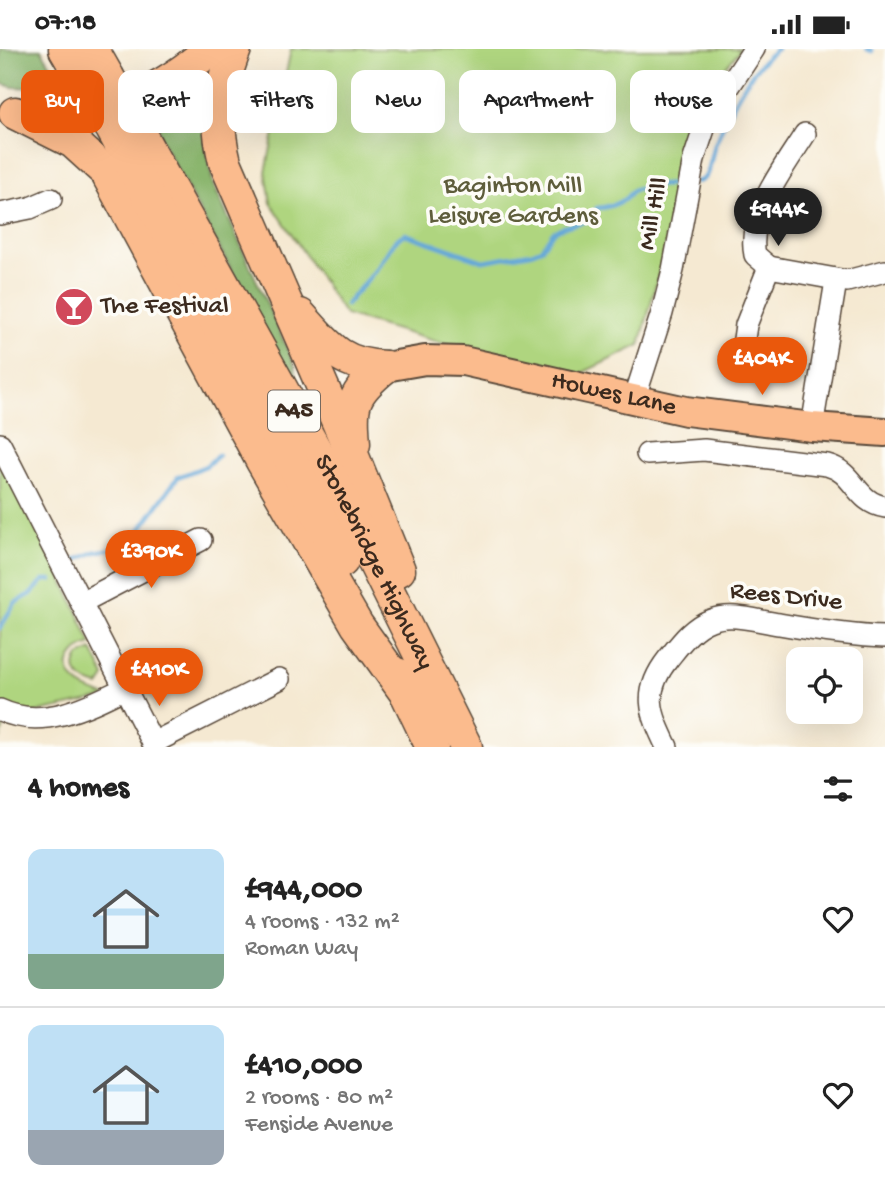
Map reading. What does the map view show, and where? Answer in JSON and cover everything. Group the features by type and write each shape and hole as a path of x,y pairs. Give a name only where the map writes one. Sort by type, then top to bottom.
{"highway":[{"name":"Stonebridge Highway","path":"65,49 86,70"},
{"name":"Stonebridge Highway","path":"92,49 96,70"},
{"path":"7,112 52,115 116,106 169,80 210,49"},
{"name":"A45","path":"235,49 220,93 217,121 225,162 354,459 426,638 446,706"},
{"name":"Stonebridge Highway","path":"104,92 118,116"},
{"path":"7,112 73,142 106,172 268,473 357,625 405,692"},
{"name":"Stonebridge Highway","path":"127,133 432,747"},
{"name":"Stonebridge Highway","path":"128,133 340,494 466,747"},
{"path":"282,297 338,355 360,364 385,367"},
{"path":"354,459 351,419 354,405 371,379 385,367"}],"main road":[{"name":"Howes Lane","path":"385,367 425,360 463,361 732,419 885,432"}],"street":[{"name":"Mill Hill","path":"634,400 665,303 694,159 707,120 754,49"},
{"path":"805,134 773,186 753,232 755,255 769,267 836,281 847,281 885,271"},
{"path":"0,214 30,208 51,199"},
{"path":"742,353 746,324 769,267"},
{"path":"812,427 836,281"},
{"path":"0,444 154,745 279,679"},
{"path":"647,454 704,450 827,465 842,471 869,502 885,507"},
{"path":"82,602 201,540"},
{"name":"Rees Drive","path":"667,747 650,703 654,680 685,638 702,624 716,618 733,617 885,637"},
{"path":"0,710 28,717 62,714 87,706 125,688"}],"green space":[{"path":"0,49 41,49 54,70 21,70 21,87 0,83"},
{"name":"Baginton Mill Leisure Gardens","path":"291,49 741,49 724,70 630,70 630,133 685,133 680,146 666,245 640,345 580,374 441,343 345,315 271,203 266,172 274,133 337,133 337,70 287,70"},
{"path":"160,133 203,133 213,184 295,366 297,391"},
{"path":"0,444 92,644 80,649 71,659 71,676 83,687 108,697 21,716 4,725 0,740"},
{"path":"92,650 105,677 99,686 79,676 75,668 79,656"}],"waterway":[{"path":"696,182 707,174 715,145 740,93 757,68 777,49"},
{"path":"866,49 872,51"},
{"path":"346,305 376,269 393,243 405,234 483,261 531,253 541,249 553,232 589,220 597,208 619,203 636,190 673,185"},
{"path":"71,562 95,552 120,547 139,531 178,477 206,466 219,455"},
{"path":"0,628 15,603 31,594 44,580 51,580"}],"place":[{"name":"The Festival","path":"74,307"}]}
